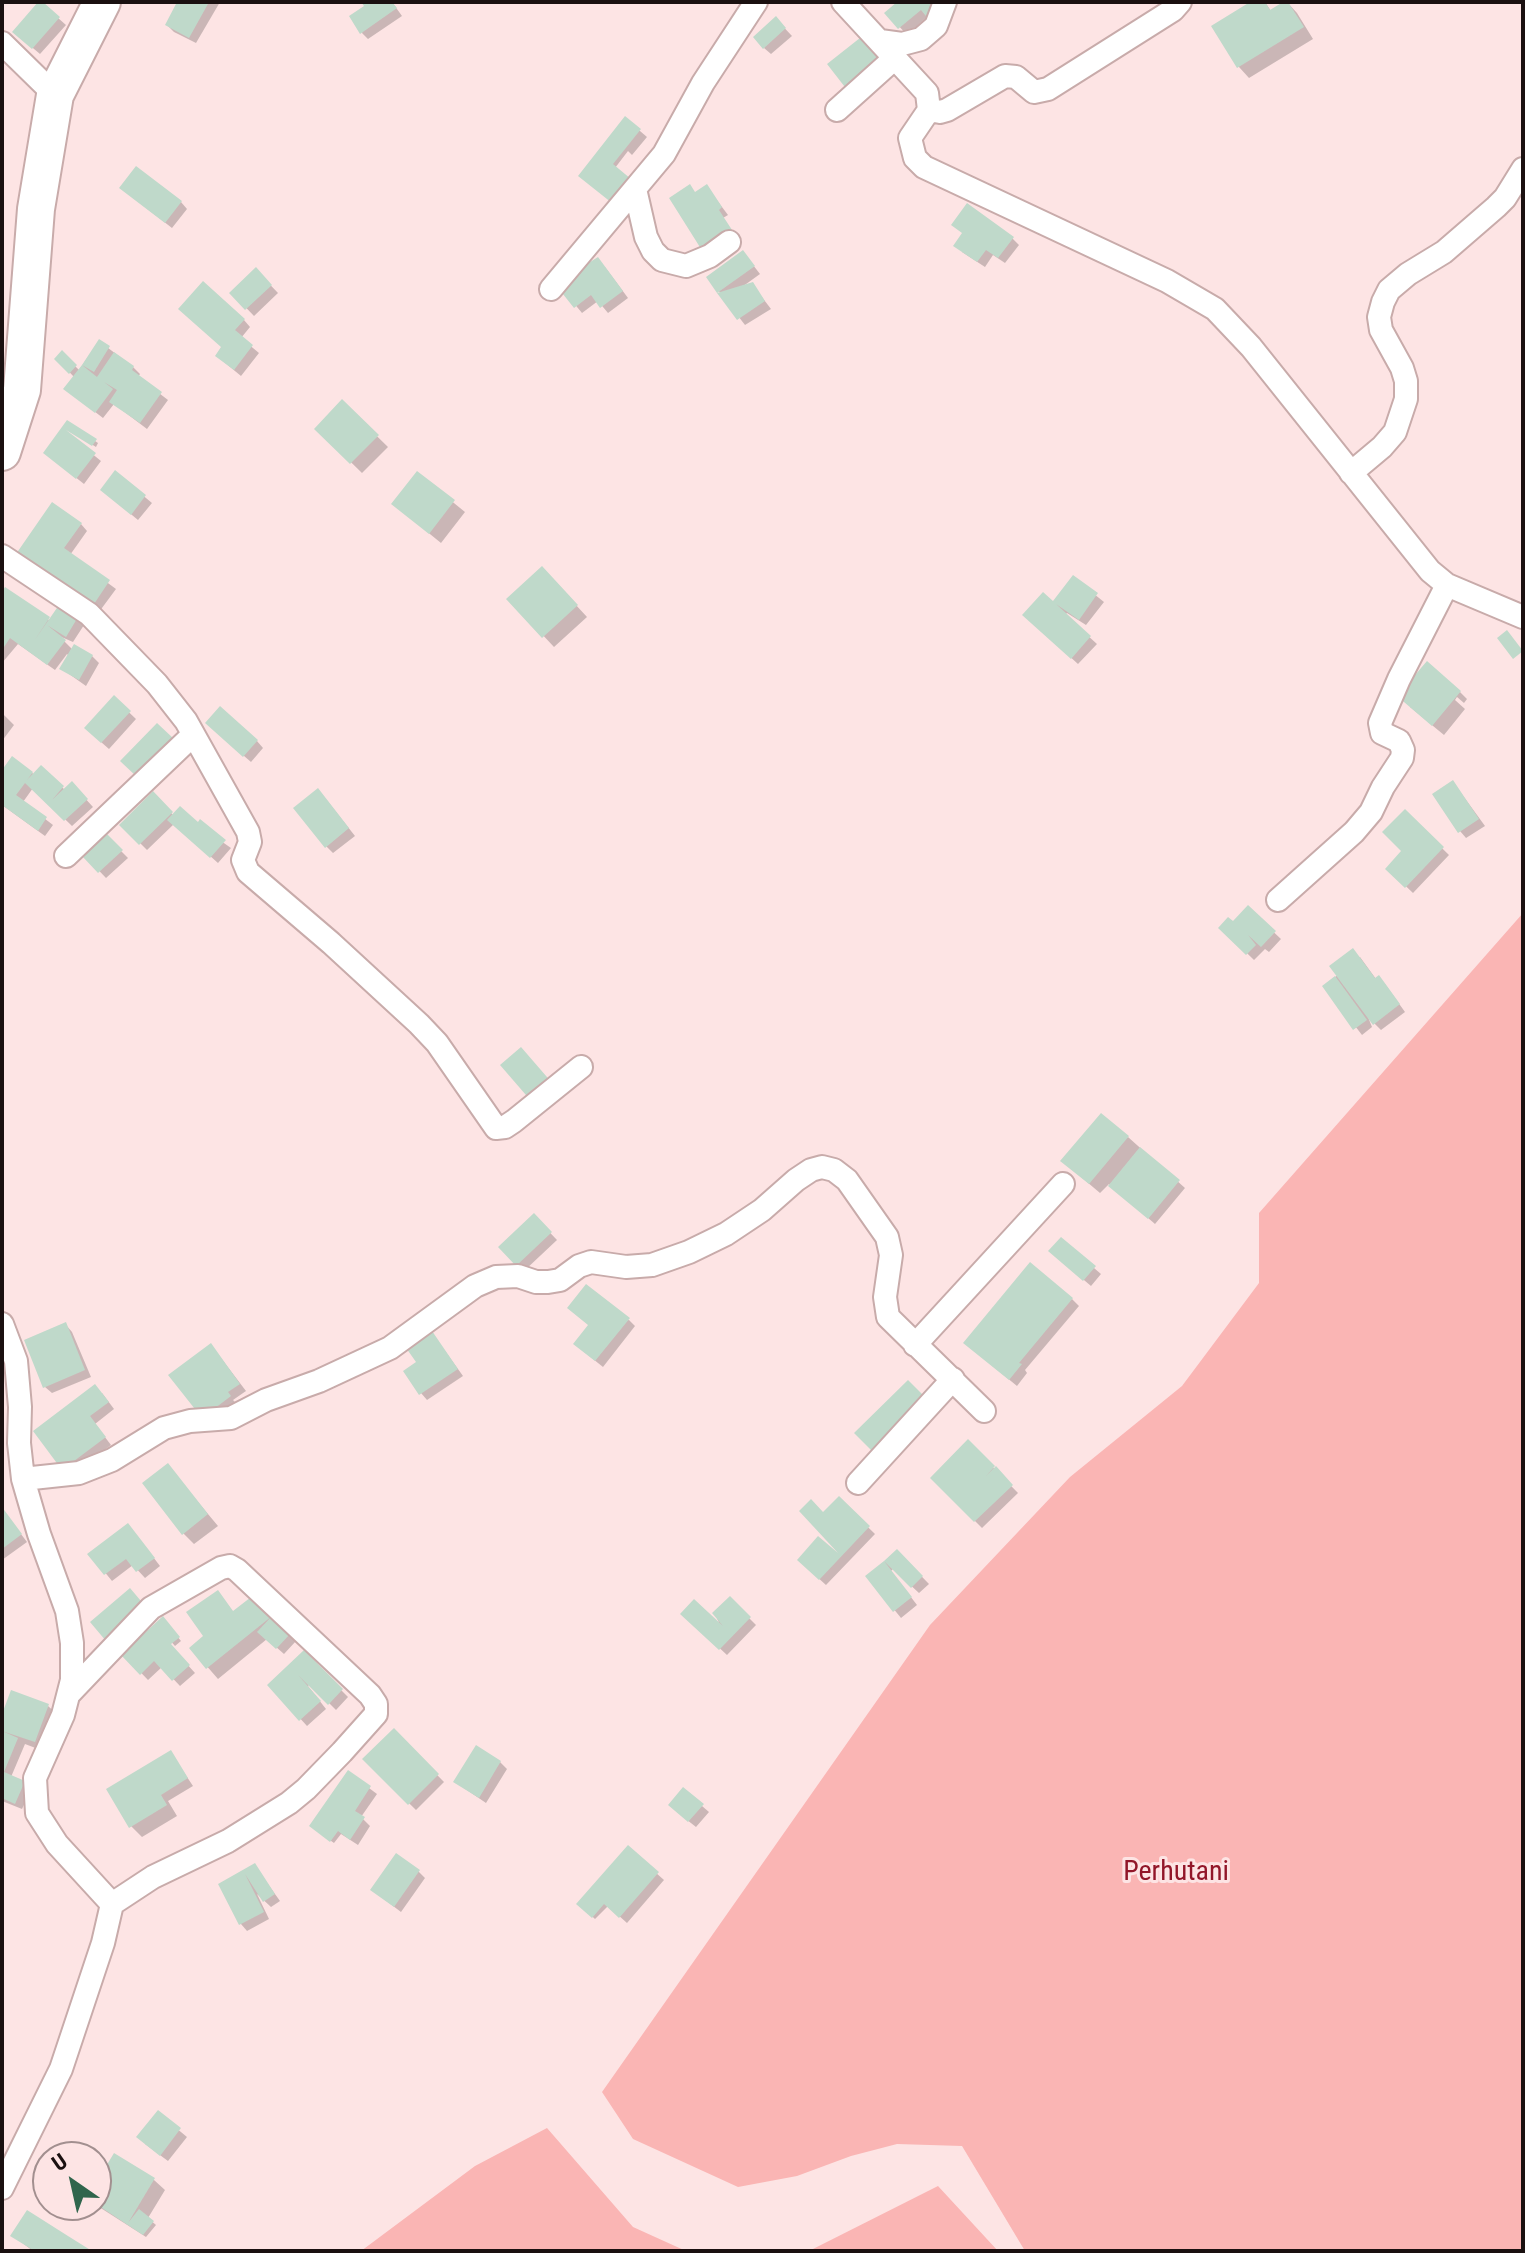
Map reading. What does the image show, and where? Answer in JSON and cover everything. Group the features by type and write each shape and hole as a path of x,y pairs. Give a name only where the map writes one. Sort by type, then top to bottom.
{"highway":[{"path":"2,452 22,390 36,209 55,95 102,2"}],"street":[{"path":"551,289 664,154 703,83 756,2"},
{"path":"843,2 923,85 930,101 929,110 910,138 915,158 924,167 1167,281 1215,309 1251,347 1418,557 1447,585 1523,617"},
{"path":"880,41 902,44 921,39 936,26 945,2"},
{"path":"929,110 947,110 1005,76 1016,77 1034,92 1048,89 1173,10 1180,2"},
{"path":"2,43 55,95"},
{"path":"837,110 896,57"},
{"path":"1351,473 1395,432 1406,399 1402,368 1381,330 1379,317 1389,290 1444,252 1496,207 1523,169"},
{"path":"635,189 646,237 662,260 686,266 710,256 729,242"},
{"path":"2,556 73,601 104,628 174,705 248,832 250,842 243,860 248,872 419,1024 437,1043 496,1128 514,1121 581,1067"},
{"path":"1278,900 1354,832 1371,812 1398,765 1403,750 1399,741 1382,733 1380,723 1447,585"},
{"path":"66,856 193,735"},
{"path":"23,1479 79,1473 112,1460 164,1428 190,1421 231,1418 266,1400 319,1381 390,1348 475,1286 496,1277 518,1276 548,1282 560,1280 579,1266 591,1262 626,1267 652,1265 689,1252 726,1234 762,1210 796,1180 822,1167 834,1170 847,1180 887,1237 891,1255 885,1297 888,1317 984,1411"},
{"path":"915,1345 1063,1184"},
{"path":"2,1324 16,1361 23,1479 67,1611 72,1668 63,1715 35,1778 37,1813 57,1844 112,1904"},
{"path":"858,1483 953,1379"},
{"path":"2,2188 61,2069 103,1943 112,1904 153,1877 228,1841 289,1803 376,1714 376,1704 370,1695 230,1566 221,1568 151,1608 69,1694"}],"green space":[{"name":"Perhutani","path":"1523,913 1523,2251 1025,2251 962,2146 897,2144 851,2156 797,2176 738,2187 633,2139 602,2092 930,1625 1070,1477 1182,1386 1259,1283 1259,1213"},
{"path":"547,2128 633,2227 686,2251 361,2251 475,2166"},
{"path":"938,2186 998,2251 809,2251"}],"building":[{"path":"38,2 43,2 60,17 32,49 12,32"},
{"path":"177,2 209,2 189,38 165,25"},
{"path":"361,2 392,2 397,8 360,34 349,16 364,6"},
{"path":"897,2 932,2 940,13 930,21 921,10 898,29 884,13"},
{"path":"1250,2 1265,2 1270,10 1288,2 1304,27 1237,68 1211,26"},
{"path":"776,16 786,28 763,49 753,37"},
{"path":"865,34 886,61 848,91 827,64"},
{"path":"625,116 641,129 613,164 631,179 612,203 578,176"},
{"path":"136,166 182,201 165,223 119,188"},
{"path":"690,184 695,192 707,184 734,233 703,252 669,198"},
{"path":"967,203 1014,237 998,258 986,250 977,262 953,246 962,233 951,225"},
{"path":"743,250 755,266 717,293 706,277"},
{"path":"598,257 623,291 600,308 591,295 574,308 555,284"},
{"path":"256,267 272,285 245,310 229,293"},
{"path":"203,281 245,319 235,330 253,345 234,370 215,356 221,347 178,309"},
{"path":"753,282 765,301 737,320 717,293"},
{"path":"99,339 110,346 94,372 82,365"},
{"path":"62,350 77,365 69,374 54,359"},
{"path":"114,352 162,392 140,423 109,402 117,390 104,382 113,389 95,413 63,389 82,365 97,377"},
{"path":"342,399 379,435 350,464 314,429"},
{"path":"67,420 97,439 92,446 66,430 96,453 76,479 43,453"},
{"path":"115,470 146,495 131,515 100,490"},
{"path":"417,471 455,500 429,534 391,504"},
{"path":"52,502 82,523 64,548 110,580 92,607 16,554"},
{"path":"542,566 578,605 542,638 506,599"},
{"path":"1073,575 1098,593 1079,620 1056,604 1091,636 1071,659 1022,615 1043,592 1053,601"},
{"path":"5,587 50,617 34,641 59,605 78,617 66,637 47,625 66,640 47,665 10,638 2,650 2,592"},
{"path":"1507,630 1523,651 1513,659 1497,638"},
{"path":"74,644 93,655 79,680 59,669"},
{"path":"1427,661 1461,691 1432,726 1397,696"},
{"path":"114,695 131,711 101,743 84,728"},
{"path":"220,706 258,740 243,757 205,723"},
{"path":"157,723 174,739 137,777 120,761"},
{"path":"12,756 33,772 27,780 41,765 64,786 52,800 72,781 88,799 64,821 25,783 16,795 47,817 38,831 2,805 2,770"},
{"path":"1453,780 1479,819 1458,833 1432,794"},
{"path":"318,788 349,828 325,848 293,808"},
{"path":"153,791 173,812 139,845 119,825"},
{"path":"180,806 226,840 210,858 167,820"},
{"path":"1405,809 1444,847 1405,888 1385,869 1401,851 1382,832"},
{"path":"106,833 123,850 98,873 82,856"},
{"path":"1248,905 1276,931 1261,947 1248,935 1256,945 1246,955 1218,928 1228,917 1233,921"},
{"path":"1353,948 1375,978 1379,975 1400,1004 1373,1025 1329,966"},
{"path":"1335,976 1367,1020 1353,1030 1322,986"},
{"path":"521,1047 553,1084 532,1102 500,1065"},
{"path":"1101,1113 1129,1136 1089,1184 1060,1161"},
{"path":"1140,1147 1180,1180 1148,1219 1108,1186"},
{"path":"534,1213 552,1232 516,1266 498,1247"},
{"path":"1061,1237 1096,1266 1083,1281 1048,1251"},
{"path":"1030,1262 1073,1298 1019,1363 1022,1364 1009,1380 963,1343"},
{"path":"586,1284 630,1318 595,1361 573,1344 588,1325 567,1308"},
{"path":"66,1322 85,1370 43,1388 24,1340"},
{"path":"430,1328 458,1369 419,1395 403,1371 416,1362 404,1345"},
{"path":"211,1343 240,1384 228,1392 231,1396 202,1418 168,1375"},
{"path":"908,1380 929,1401 875,1454 854,1433"},
{"path":"95,1384 109,1402 90,1416 106,1437 62,1470 33,1431"},
{"path":"968,1439 995,1466 986,1476 996,1466 1013,1485 974,1522 930,1478"},
{"path":"168,1463 208,1514 182,1535 142,1483"},
{"path":"839,1496 870,1526 819,1580 797,1560 818,1536 838,1553 799,1511 811,1499 823,1512"},
{"path":"2,1507 22,1534 2,1549"},
{"path":"128,1523 155,1558 136,1572 126,1559 104,1575 87,1554"},
{"path":"897,1549 923,1576 911,1588 884,1561"},
{"path":"884,1561 912,1597 893,1612 865,1576"},
{"path":"130,1588 146,1607 106,1641 90,1622"},
{"path":"218,1590 233,1611 255,1594 291,1633 276,1649 257,1632 272,1616 206,1669 189,1648 203,1636 186,1612"},
{"path":"730,1596 751,1617 719,1650 680,1614 694,1599 723,1626 712,1613"},
{"path":"163,1616 180,1637 171,1644 190,1665 172,1681 154,1661 140,1675 121,1655"},
{"path":"304,1650 343,1689 328,1705 298,1675 321,1701 299,1721 267,1685"},
{"path":"11,1690 49,1704 35,1742 2,1731 2,1714"},
{"path":"394,1728 439,1774 408,1805 362,1759"},
{"path":"2,1731 18,1738 4,1772 25,1781 15,1804 2,1798"},
{"path":"476,1745 501,1761 479,1798 453,1782"},
{"path":"171,1750 188,1778 161,1795 167,1805 129,1828 106,1789"},
{"path":"348,1770 371,1786 355,1811 365,1817 350,1840 338,1831 330,1842 309,1826"},
{"path":"683,1787 704,1804 688,1822 668,1805"},
{"path":"628,1845 659,1872 619,1918 604,1904 592,1918 576,1904"},
{"path":"396,1853 420,1870 394,1907 370,1890"},
{"path":"255,1863 275,1894 263,1902 245,1874 264,1912 239,1925 218,1884"},
{"path":"158,2110 181,2128 160,2156 136,2137"},
{"path":"114,2153 155,2178 128,2223 139,2209 154,2221 143,2235 112,2215"},
{"path":"27,2210 32,2213 32,2221 44,2221 92,2251 33,2250 10,2236"}]}
